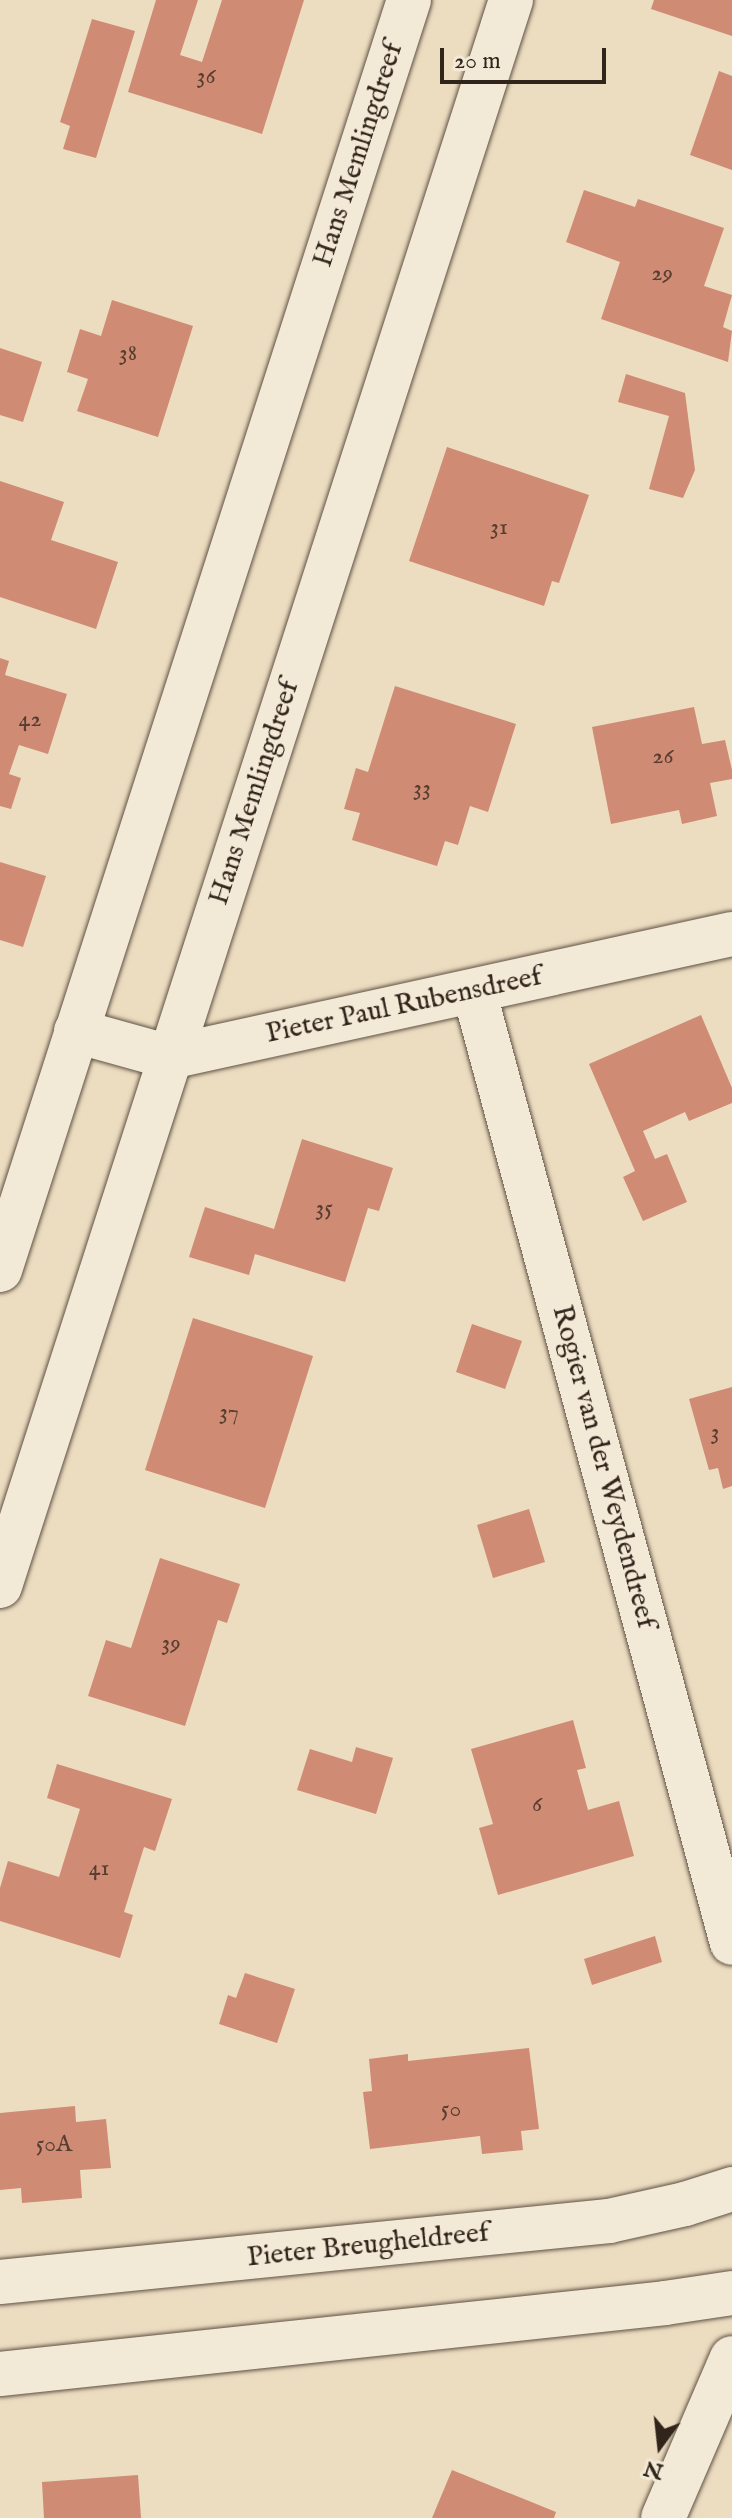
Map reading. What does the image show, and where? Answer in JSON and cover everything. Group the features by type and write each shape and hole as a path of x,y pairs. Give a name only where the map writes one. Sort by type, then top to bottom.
{"street":[{"name":"Hans Memlingdreef","path":"0,1270 409,0"},
{"name":"Hans Memlingdreef","path":"0,1586 511,0"},
{"name":"Pieter Paul Rubensdreef","path":"76,1031 170,1057 732,934"},
{"name":"Rogier van der Weydendreef","path":"474,991 732,1943"},
{"name":"Pieter Breugheldreef","path":"0,2282 609,2221 685,2204 732,2189"},
{"path":"0,2374 665,2303 732,2293"},
{"path":"663,2518 732,2358"}],"building":[{"path":"156,0 198,0 180,55 202,62 222,0 304,0 262,134 128,92"},
{"path":"654,0 732,0 732,36 651,9"},
{"path":"92,19 135,31 96,158 63,149 70,126 60,122"},
{"path":"719,71 732,76 732,170 690,155"},
{"path":"584,190 635,207 638,199 724,228 704,286 732,295 723,327 732,331 728,362 601,319 620,262 566,242"},
{"path":"112,300 193,326 158,437 77,411 88,379 67,372 80,329 101,336"},
{"path":"0,348 42,362 23,422 0,415"},
{"path":"626,374 685,393 695,470 683,498 649,489 669,416 618,402"},
{"path":"447,447 589,495 559,583 552,581 544,606 409,561"},
{"path":"0,481 64,502 51,540 118,562 96,629 0,597"},
{"path":"0,658 9,661 5,675 67,694 48,754 19,745 9,774 21,778 11,809 0,806"},
{"path":"395,686 516,724 488,812 470,806 458,845 445,841 437,866 352,840 360,813 344,809 356,768 368,772"},
{"path":"694,707 702,744 725,740 732,770 732,779 710,783 717,816 682,824 679,810 611,824 592,727"},
{"path":"0,862 46,876 23,947 0,940"},
{"path":"701,1015 732,1088 732,1103 689,1121 685,1112 643,1131 655,1159 667,1154 687,1202 643,1221 623,1177 635,1171 589,1064"},
{"path":"302,1139 393,1168 379,1211 368,1208 345,1282 255,1254 249,1275 189,1257 205,1207 274,1229"},
{"path":"193,1318 313,1356 265,1508 145,1470"},
{"path":"472,1324 522,1341 505,1389 456,1372"},
{"path":"732,1387 732,1486 723,1489 718,1468 709,1470 689,1399"},
{"path":"529,1509 545,1562 493,1578 477,1525"},
{"path":"160,1558 240,1584 227,1623 218,1620 185,1726 88,1696 106,1640 131,1648"},
{"path":"573,1720 586,1768 577,1770 588,1810 619,1801 634,1856 498,1895 479,1828 493,1824 471,1749"},
{"path":"356,1747 393,1758 376,1814 297,1790 310,1749 352,1762"},
{"path":"57,1764 172,1799 155,1851 144,1847 124,1912 133,1915 120,1958 0,1921 0,1888 8,1861 59,1877 80,1809 47,1798"},
{"path":"655,1936 662,1962 592,1985 584,1959"},
{"path":"245,1973 295,1989 277,2043 219,2024 228,1995 236,1998"},
{"path":"529,2048 539,2129 521,2131 523,2150 482,2154 480,2136 370,2149 363,2092 372,2091 369,2059 408,2054 408,2061"},
{"path":"75,2106 76,2122 106,2119 111,2168 80,2170 82,2198 22,2203 21,2188 0,2190 0,2113"},
{"path":"452,2470 556,2512 554,2518 432,2518"},
{"path":"138,2475 141,2518 44,2518 42,2482"}]}
